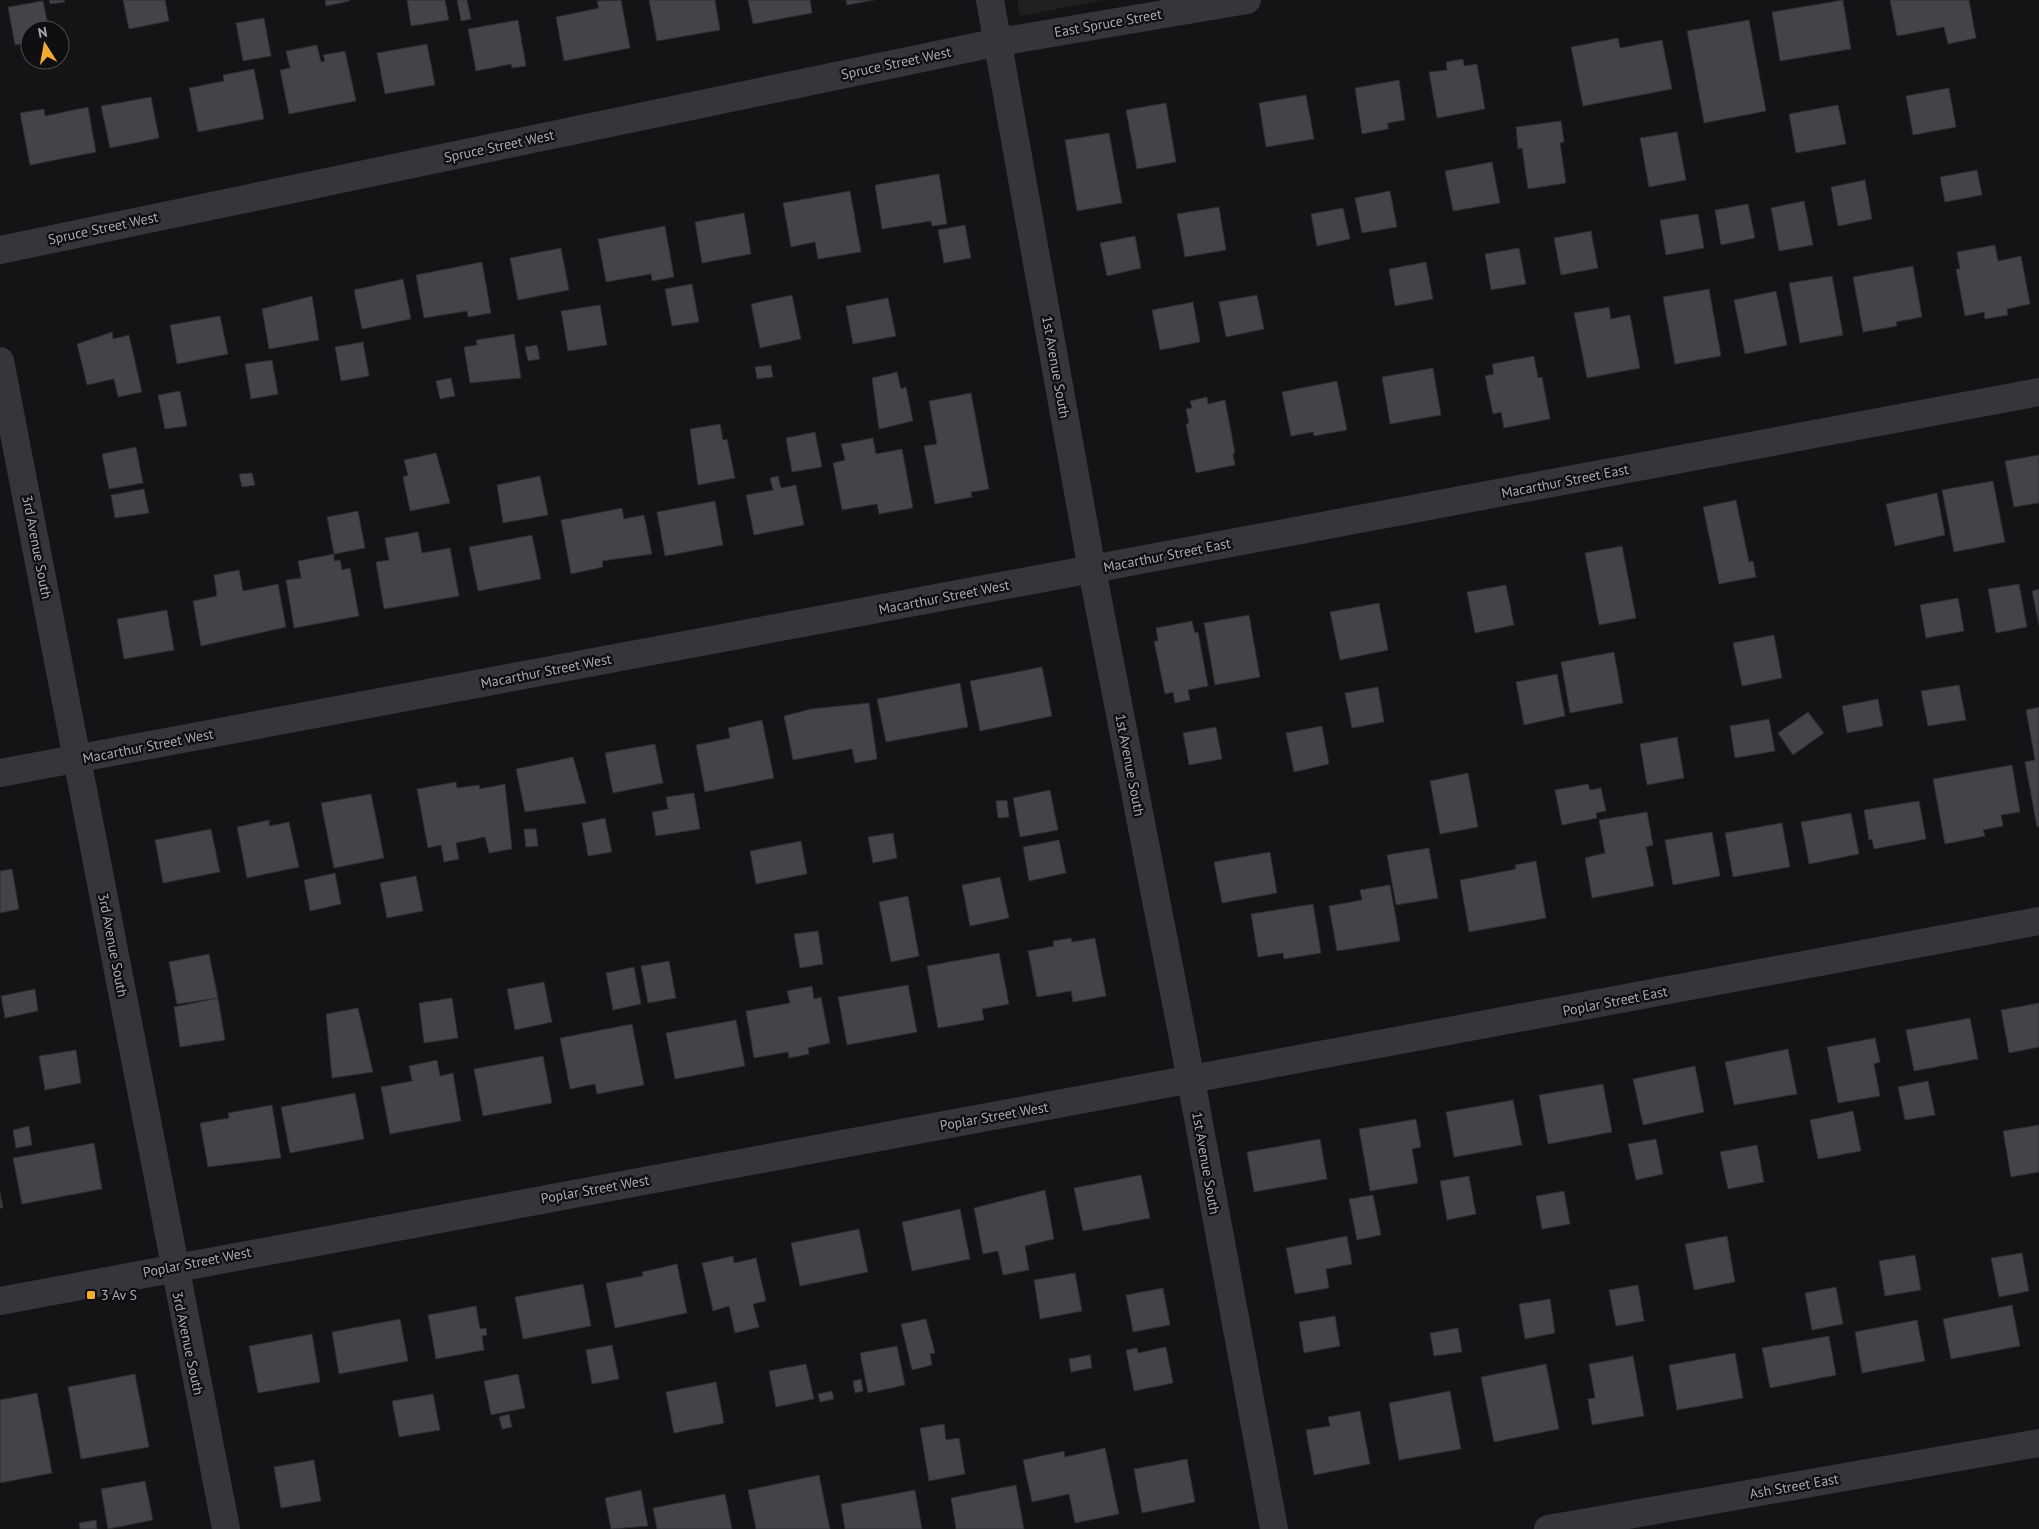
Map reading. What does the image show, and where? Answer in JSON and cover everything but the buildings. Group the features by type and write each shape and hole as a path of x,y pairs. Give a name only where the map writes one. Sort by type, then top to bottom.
{"street":[{"name":"1st Avenue South","path":"990,0 1092,570 1191,1080 1274,1529"},
{"name":"East Spruce Street","path":"999,42 1247,0"},
{"name":"Spruce Street West","path":"0,250 999,42"},
{"name":"3rd Avenue South","path":"0,361 78,758 173,1267 226,1529"},
{"name":"Macarthur Street East","path":"1092,570 2039,392"},
{"name":"Macarthur Street West","path":"0,773 1092,570"},
{"name":"Poplar Street East","path":"1191,1080 2039,921"},
{"name":"Poplar Street West","path":"0,1300 1191,1080"},
{"name":"Ash Street East","path":"1548,1529 2039,1443"}],"shaded area":[{"path":"1017,0 1104,0 1020,16"}],"place":[{"name":"3 Av S","path":"91,1295"}]}
